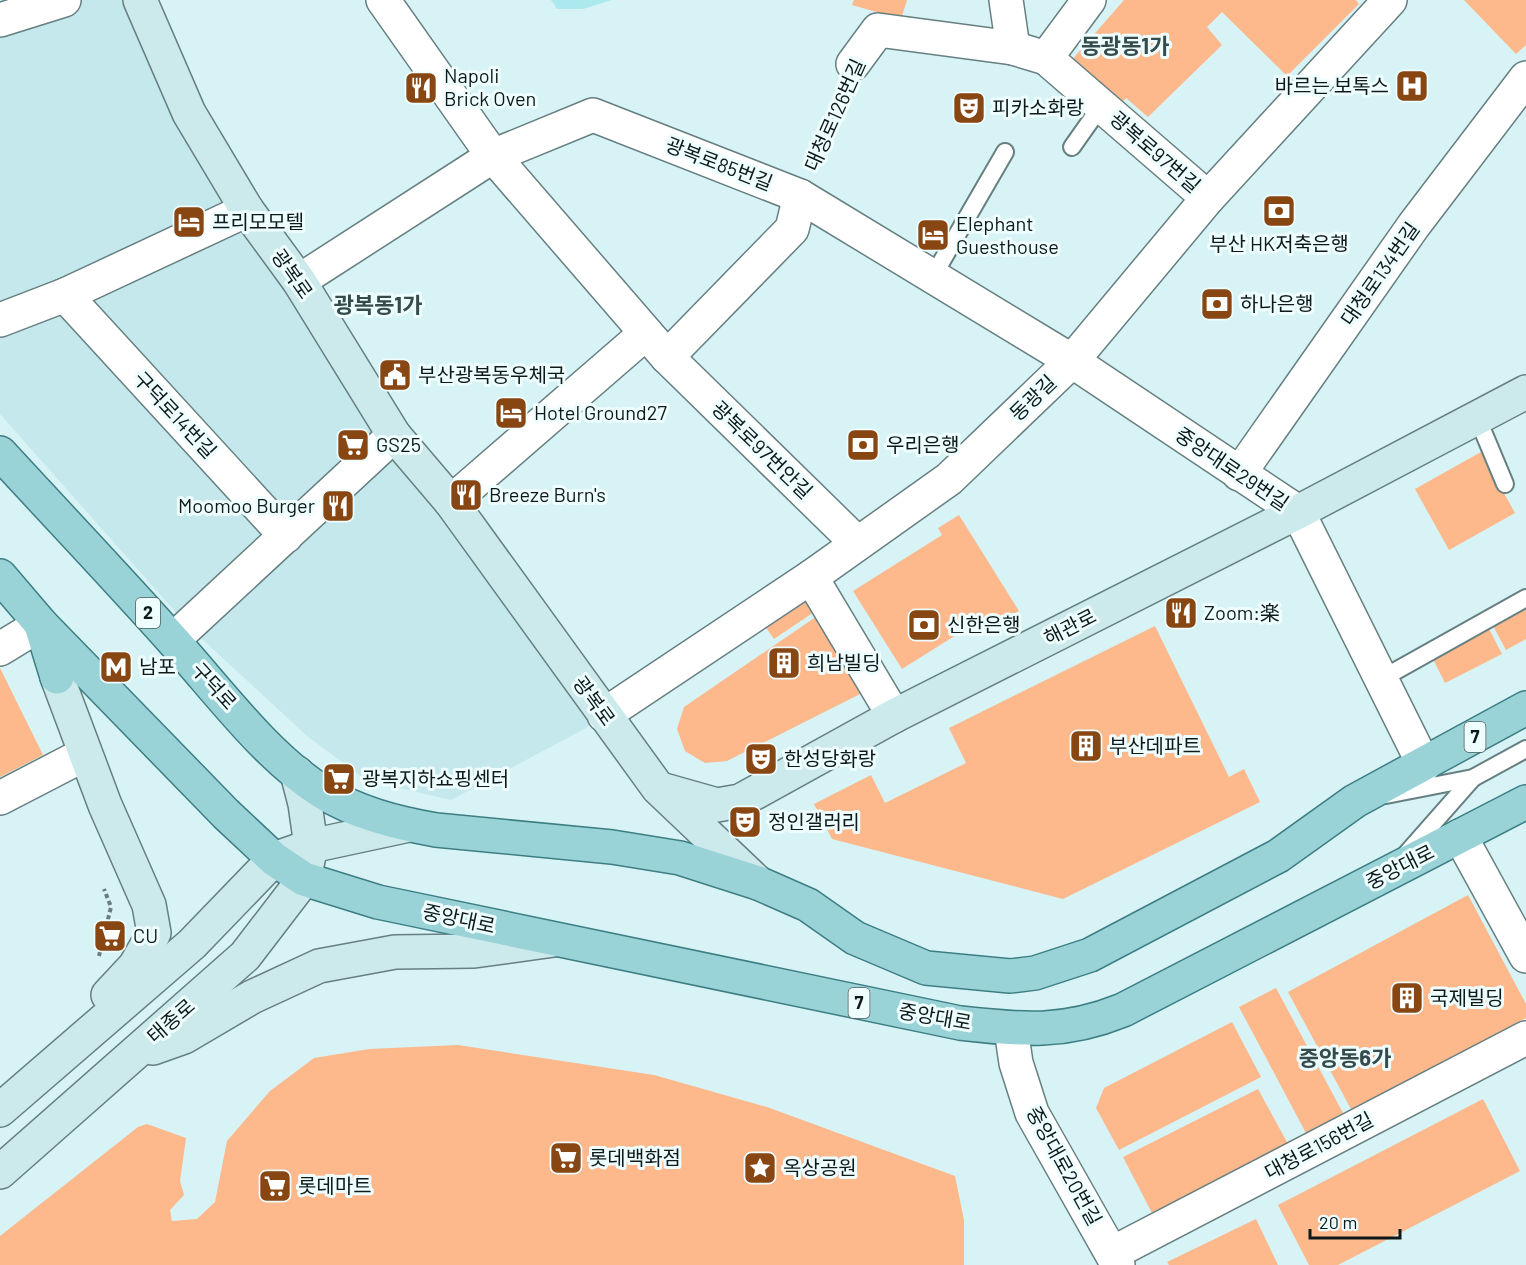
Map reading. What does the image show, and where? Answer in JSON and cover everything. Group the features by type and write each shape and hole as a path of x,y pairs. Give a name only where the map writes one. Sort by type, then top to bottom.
{"main road":[{"name":"광복로","path":"140,0 189,113 247,210 299,281 394,435 451,501 657,788 758,883"},
{"name":"해관로","path":"657,788 717,805 740,801 894,716 1298,513 1526,392"},
{"name":"구덕로","path":"0,453 244,720 297,773 321,791 351,807 409,825"},
{"path":"0,576 41,624 226,814 274,859"},
{"path":"41,624 57,677 85,754 149,905 154,933 135,966 107,996 78,1044"},
{"name":"7","path":"409,825 436,830 612,847 680,858 758,883 808,904 855,938 926,968 1010,976 1035,973 1090,955 1278,856 1355,801 1526,708"},
{"name":"태종로","path":"0,1172 245,956 304,879 311,846 305,804 297,773"},
{"name":"중앙대로","path":"274,859 304,879 378,902 916,1015 1011,1029 1068,1028 1123,1010 1526,802"},
{"path":"0,1110 192,944 274,859 311,846 409,825"},
{"path":"132,1055 184,1037 252,997 320,966 395,952 474,951 557,940"}],"street":[{"path":"0,20 64,0"},
{"path":"383,0 493,156"},
{"path":"1006,0 1013,48"},
{"path":"1046,58 1089,0"},
{"name":"동광길","path":"604,715 811,577 949,479 1071,361 1208,198 1390,0"},
{"name":"대청로126번길","path":"853,64 878,30 1013,48 1046,58"},
{"name":"광복로97번길","path":"1046,58 1208,198"},
{"name":"대청로134번길","path":"1239,474 1414,225 1526,78"},
{"name":"광복로85번길","path":"299,281 493,156 593,115 800,196 1071,361"},
{"name":"광복로97번안길","path":"493,156 667,357 857,543"},
{"path":"667,357 792,229 800,196"},
{"path":"0,320 65,295 247,210"},
{"name":"구덕로14번길","path":"65,295 286,536"},
{"path":"451,501 646,333"},
{"name":"중앙대로29번길","path":"1071,361 1298,513 1383,678 1424,765"},
{"path":"173,640 394,435"},
{"path":"811,577 894,716"},
{"path":"0,649 41,624"},
{"path":"0,798 85,754"},
{"path":"1460,836 1526,956"},
{"name":"중앙대로20번길","path":"1011,1029 1016,1063 1032,1113 1115,1259"},
{"name":"대청로156번길","path":"1115,1259 1526,1038"}],"lane":[{"name":"광복로97번길","path":"1072,147 1101,106"},
{"path":"932,278 1005,152"},
{"path":"1477,417 1506,484"},
{"path":"1383,678 1526,598"},
{"path":"1355,801 1473,778 1526,749"},
{"path":"1389,873 1473,778"}],"path":[{"name":"대청로126번길","path":"800,196 853,64"}],"shaded area":[{"path":"0,0 140,0 189,113 603,719 451,800 366,780 307,736 188,626 0,414"},
{"path":"551,0 612,0 583,9 557,9"}],"building":[{"path":"854,0 907,0 901,19 852,5"},
{"path":"1124,0 1356,0 1359,4 1287,76 1222,12 1207,27 1222,45 1148,117 1126,98 1115,109 1070,62"},
{"path":"1464,0 1526,0 1526,45 1516,54"},
{"path":"1481,452 1515,513 1449,550 1415,489"},
{"path":"959,515 1019,611 994,626 988,615 902,669 853,591 942,535 938,528"},
{"path":"808,591 820,608 774,639 762,622"},
{"path":"1526,606 1526,639 1506,650 1492,624"},
{"name":"희남빌딩","path":"823,612 870,689 727,761 705,763 685,751 677,729 684,707"},
{"name":"부산데파트","path":"1155,626 1229,777 1244,769 1260,802 1063,899 832,839 814,804 871,775 885,803 966,763 949,728"},
{"path":"1488,627 1502,654 1445,683 1432,657"},
{"path":"0,668 43,755 0,777"},
{"name":"국제빌딩","path":"1468,895 1526,1004 1526,1018 1352,1111 1288,992"},
{"path":"1276,988 1343,1113 1307,1135 1239,1007"},
{"path":"1232,1022 1261,1077 1119,1150 1096,1108 1104,1088"},
{"name":"롯데백화점","path":"458,1045 654,1075 767,1107 955,1176 964,1220 964,1265 0,1265 0,1236 138,1127 147,1124 186,1138 180,1181 184,1195 170,1210 172,1221 197,1219 215,1202 227,1141 270,1091 314,1058 369,1049"},
{"path":"1258,1089 1288,1144 1152,1213 1123,1157"},
{"path":"1483,1099 1520,1171 1338,1265 1309,1265 1278,1205"},
{"path":"1256,1219 1278,1265 1169,1265 1167,1262"}],"place":[{"name":"바르는 보톡스","path":"1412,86"},
{"name":"Napoli Brick Oven","path":"421,88"},
{"name":"피카소화랑","path":"969,108"},
{"name":"부산 HK저축은행","path":"1279,211"},
{"name":"프리모모텔","path":"189,222"},
{"name":"Elephant Guesthouse","path":"933,235"},
{"name":"하나은행","path":"1217,304"},
{"name":"부산광복동우체국","path":"395,375"},
{"name":"Hotel Ground27","path":"511,413"},
{"name":"GS25","path":"353,445"},
{"name":"우리은행","path":"863,445"},
{"name":"Breeze Burn's","path":"466,495"},
{"name":"Moomoo Burger","path":"338,506"},
{"name":"Zoom:楽","path":"1181,613"},
{"name":"신한은행","path":"924,625"},
{"name":"희남빌딩","path":"784,663"},
{"name":"남포","path":"116,667"},
{"name":"부산데파트","path":"1086,746"},
{"name":"한성당화랑","path":"761,759"},
{"name":"광복지하쇼핑센터","path":"339,779"},
{"name":"정인갤러리","path":"745,822"},
{"name":"CU","path":"110,936"},
{"name":"국제빌딩","path":"1407,998"},
{"name":"롯데백화점","path":"566,1158"},
{"name":"옥상공원","path":"760,1168"},
{"name":"롯데마트","path":"275,1186"}],"district":[{"name":"동광동1가","path":"1125,46"},
{"name":"광복동1가","path":"378,305"},
{"name":"중앙동6가","path":"1345,1058"}]}
